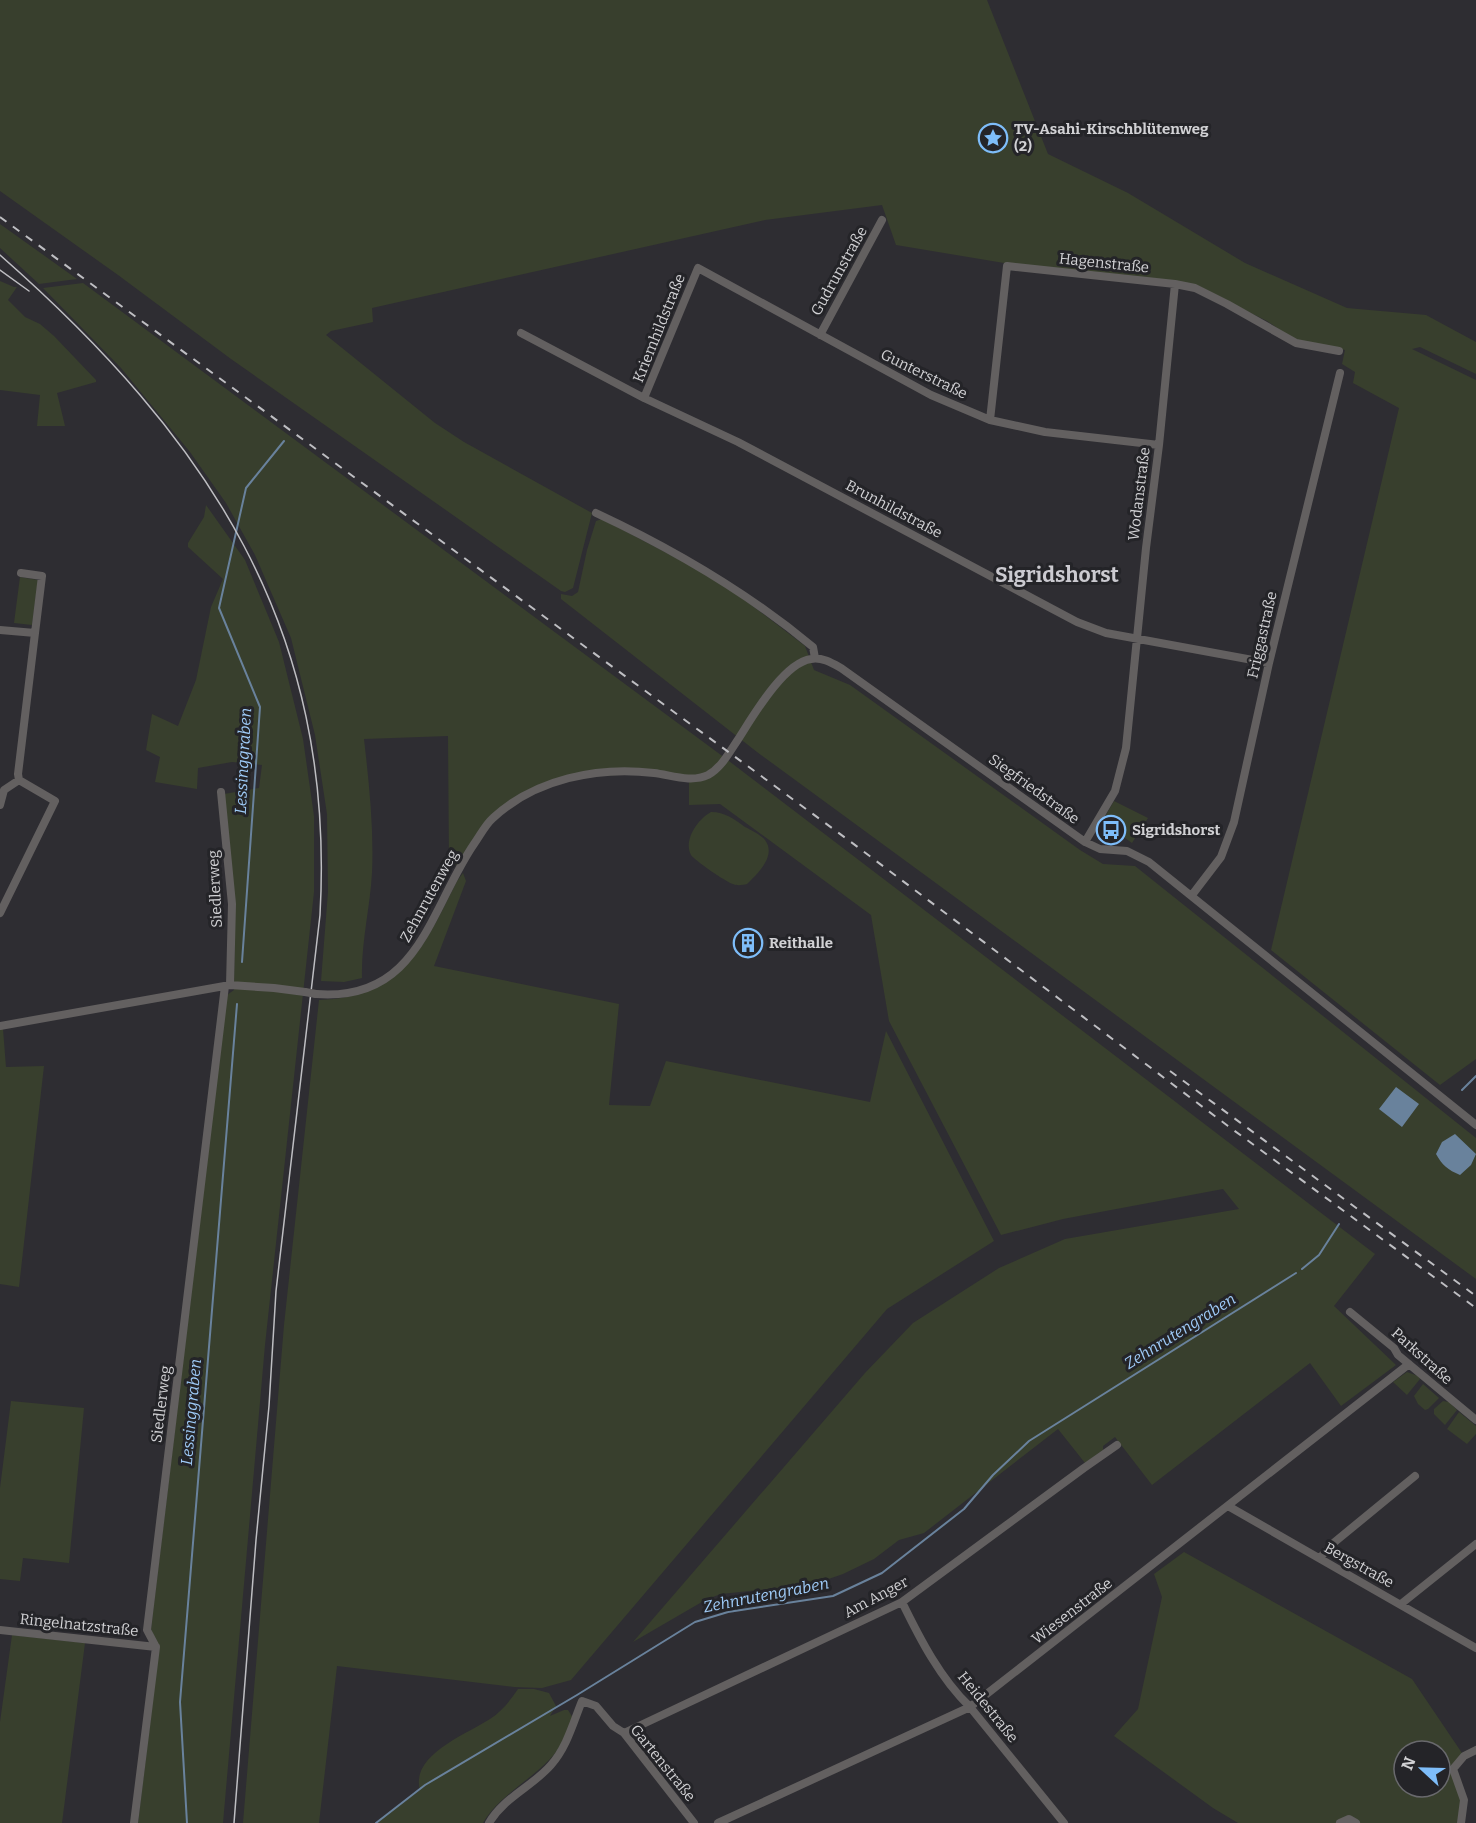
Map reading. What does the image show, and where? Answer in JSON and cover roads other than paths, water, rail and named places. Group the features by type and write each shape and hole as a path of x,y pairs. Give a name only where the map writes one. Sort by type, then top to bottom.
{"street":[{"name":"Gudrunstraße","path":"820,335 882,220"},
{"name":"Hagenstraße","path":"990,420 1007,266 1195,288 1296,343 1339,351"},
{"name":"Gunterstraße","path":"698,268 931,395 990,420 1045,432 1159,445"},
{"name":"Kriemhildstraße","path":"644,398 698,268"},
{"name":"Wodanstraße","path":"1085,842 1115,791 1126,748 1175,284"},
{"name":"Brunhildstraße","path":"521,333 644,398 738,442 1077,622 1106,633 1269,663"},
{"name":"Friggastraße","path":"1192,895 1221,857 1234,822 1269,663 1340,373"},
{"path":"596,513 652,539 722,579 813,647 815,658"},
{"path":"19,780 20,751 42,576 21,573"},
{"path":"0,630 35,633"},
{"name":"Siegfriedstraße","path":"815,658 828,661 841,668 1085,842 1100,849 1127,851 1149,862 1476,1125"},
{"name":"Zehnrutenweg","path":"0,1026 228,985 316,994 337,994 365,988 393,973 423,939 459,866 492,819 527,794 567,778 608,771 653,773 689,778 707,775 725,758 787,672 798,663 815,658"},
{"path":"0,913 56,801 19,780"},
{"path":"0,805 4,790 19,780"},
{"name":"Siedlerweg","path":"134,1823 156,1647 147,1630 228,985 232,904 221,792"},
{"name":"Parkstraße","path":"1350,1312 1476,1420"},
{"name":"Wiesenstraße","path":"718,1823 970,1707 1409,1364"},
{"name":"Am Anger","path":"624,1733 902,1602 1117,1445"},
{"path":"1320,1558 1331,1545 1415,1476"},
{"name":"Bergstraße","path":"1228,1506 1476,1648"},
{"path":"1401,1604 1476,1544"},
{"name":"Heidestraße","path":"902,1602 930,1655 960,1696 1064,1823"},
{"name":"Ringelnatzstraße","path":"0,1630 156,1647"},
{"name":"Gartenstraße","path":"489,1823 498,1810 551,1766 565,1746 582,1701 596,1706 613,1726 624,1733 694,1823"},
{"path":"1461,1823 1464,1800 1453,1769 1464,1756 1476,1750"}],"water":[{"path":"1396,1087 1419,1104 1402,1127 1379,1109"},
{"path":"1455,1134 1476,1154 1471,1165 1460,1175 1446,1167 1436,1154 1442,1142"}],"waterway":[{"name":"Lessinggraben","path":"242,962 260,707 219,608 246,488 284,441"},
{"name":"Lessinggraben","path":"187,1823 180,1702 237,1004"},
{"name":"Zehnrutengraben","path":"1462,1090 1476,1076"},
{"name":"Zehnrutengraben","path":"1302,1269 1319,1255 1339,1224"},
{"name":"Zehnrutengraben","path":"376,1823 425,1785 695,1622 728,1612 833,1596 882,1573 964,1509 993,1475 1029,1441 1296,1273"}],"tram line":[{"path":"0,255 74,324 140,395 197,469 244,546 281,628 306,717 319,812 320,915 276,1291 269,1406 234,1823"},
{"path":"0,270 29,291"}],"railway":[{"path":"0,217 851,842 1228,1126 1476,1308"},
{"path":"1170,1071 1476,1296"}],"place":[{"name":"TV-Asahi-Kirschblütenweg (2)","path":"993,138"},
{"name":"Sigridshorst","path":"1111,830"},
{"name":"Reithalle","path":"748,943"}],"district":[{"name":"Sigridshorst","path":"1057,575"}]}
